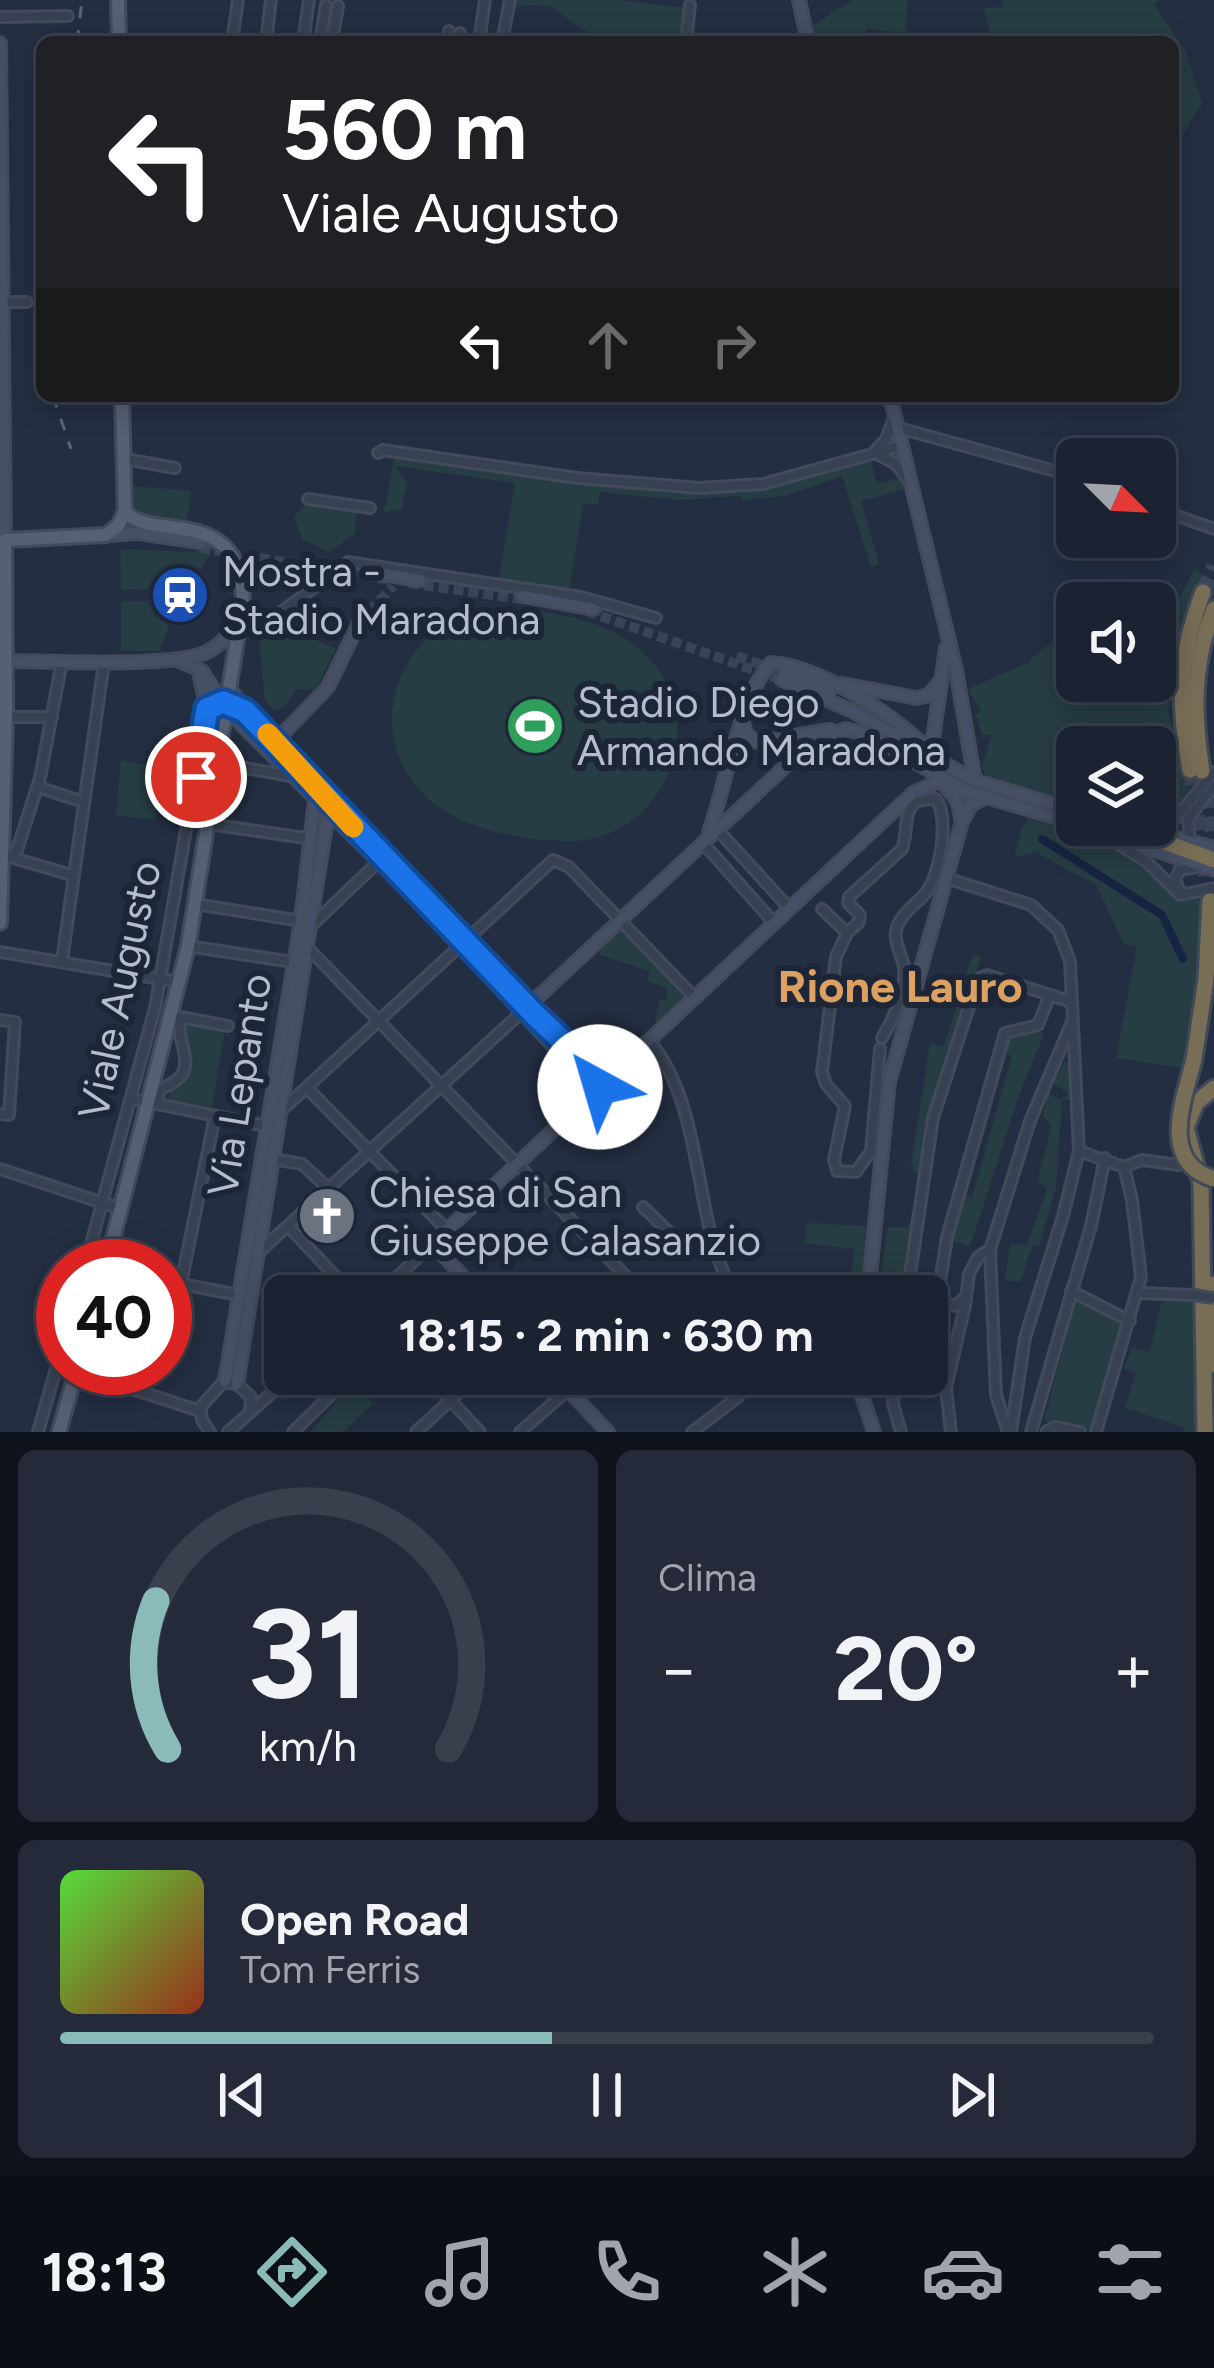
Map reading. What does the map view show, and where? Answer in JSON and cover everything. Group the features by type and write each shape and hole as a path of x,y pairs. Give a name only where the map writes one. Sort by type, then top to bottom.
{"highway":[{"path":"1202,771 1180,690 1186,641 1203,592"},
{"path":"1202,771 1195,680 1214,609"},
{"path":"1166,846 1212,866"},
{"path":"1212,895 1214,926"},
{"path":"1212,895 1205,994 1179,1143 1190,1165 1214,1179"},
{"path":"1207,1432 1202,1196 1186,1128 1188,1115 1209,1091"},
{"path":"1207,1432 1214,1284"}],"main road":[{"path":"118,0 119,36"},
{"path":"799,0 807,36"},
{"path":"0,43 7,661 6,857 0,923"},
{"path":"122,402 133,526"},
{"path":"891,402 960,696 975,781"},
{"path":"7,661 181,661 220,644 236,626 242,609 238,571 217,542 188,527 118,526 106,535"},
{"path":"5,540 106,535 133,526 200,545"},
{"path":"382,574 416,581 393,586"},
{"path":"523,596 594,609"},
{"name":"Viale Augusto","path":"114,1239 177,1016 218,763 231,713 230,687 242,609"},
{"path":"276,741 328,687 359,623"},
{"path":"921,749 934,738 947,639"},
{"path":"181,661 202,671 231,713 331,821 461,941"},
{"path":"181,661 202,679 207,709 231,713 276,741 577,1063 598,1074 600,1087"},
{"path":"708,835 743,719 771,663 830,681 917,698 929,695 942,678"},
{"path":"783,676 975,781 1056,806"},
{"path":"830,681 921,749"},
{"path":"214,687 226,691 230,687"},
{"path":"939,699 948,691 960,696"},
{"path":"743,719 746,734 758,742 845,730 870,734 941,780 1056,818"},
{"path":"525,1009 805,748 845,730"},
{"path":"941,780 958,802 962,822"},
{"path":"459,1275 431,1243 694,998 810,898 913,793 941,780"},
{"path":"870,1275 890,1082 962,822 971,805 986,797"},
{"name":"Via Lepanto","path":"231,1383 280,1111 305,933 315,800"},
{"name":"Via Lepanto","path":"231,1383 239,1295 293,962 305,933 331,821"},
{"path":"1176,836 1214,848"},
{"path":"1146,846 1212,866"},
{"path":"577,1063 626,1062"},
{"path":"266,1126 280,1111"},
{"path":"59,1432 64,1395"},
{"path":"573,1395 608,1432"},
{"path":"863,1395 874,1432"}],"street":[{"path":"233,36 238,0"},
{"path":"267,36 271,0"},
{"path":"480,36 485,0"},
{"path":"503,36 510,0"},
{"path":"304,36 309,1"},
{"path":"321,36 326,4"},
{"path":"687,36 690,5"},
{"path":"333,36 338,6"},
{"path":"0,17 68,16"},
{"path":"2,302 27,302"},
{"path":"874,452 896,422 1056,471"},
{"path":"378,453 421,453 578,478 699,488 763,484 902,446"},
{"path":"874,452 896,464 910,482"},
{"path":"124,459 175,467"},
{"path":"308,500 370,508"},
{"path":"1176,515 1214,529"},
{"path":"257,629 348,562 586,598 656,618"},
{"path":"62,961 104,660"},
{"path":"6,857 17,850 38,787 62,661"},
{"name":"Viale Augusto","path":"93,1239 161,979 207,709"},
{"path":"6,717 52,717"},
{"path":"218,763 290,776"},
{"path":"1190,841 1188,819 1207,794 1202,771"},
{"path":"38,787 77,800"},
{"path":"1176,818 1207,794"},
{"path":"936,799 943,811 944,831 926,894 908,910 895,933 904,965 901,990 881,1043 871,1151 856,1172 837,1171 834,1160 844,1106 822,1072 836,957 847,932 860,915 848,903 849,896 902,849 906,814 919,801 936,799"},
{"path":"188,821 312,839"},
{"path":"708,835 745,858 791,910"},
{"path":"708,835 729,872 776,924"},
{"path":"1121,846 1140,857 1175,892 1212,895"},
{"path":"6,857 68,874"},
{"path":"729,872 745,858"},
{"path":"280,1111 549,862 562,861 694,998"},
{"path":"305,933 378,862"},
{"path":"1184,896 1175,885 1180,870 1212,866"},
{"path":"946,878 1015,897 1047,916 1065,942 1070,961 1079,1151 1064,1216 1025,1338 1009,1432"},
{"path":"195,904 305,933 378,1019 625,1275"},
{"path":"822,909 847,932"},
{"path":"188,946 293,962"},
{"path":"0,952 180,982"},
{"path":"913,1275 933,1118 978,979 987,975 1072,1002"},
{"path":"938,1275 1005,1033 1038,1025 1050,995"},
{"path":"258,1253 525,1009"},
{"path":"153,1104 160,1089 176,1081 186,1065 177,1016 228,1026"},
{"path":"0,1020 15,1022 9,1115 0,1114"},
{"path":"1009,1432 996,1395 990,1250 1030,1120 1073,1021"},
{"path":"649,1041 667,1060 725,1275"},
{"path":"1058,1054 1074,1056"},
{"path":"307,1088 447,1230"},
{"path":"131,1099 266,1126"},
{"path":"215,1116 181,1284 239,1295"},
{"path":"1079,1151 1124,1167 1142,1160 1178,1165"},
{"path":"1080,1432 1032,1428 1091,1226 1105,1158"},
{"path":"273,1159 302,1164 328,1190"},
{"path":"1096,1432 1138,1293 1139,1252 1124,1167"},
{"path":"0,1169 122,1209"},
{"path":"643,1207 673,1236"},
{"path":"288,1226 334,1275"},
{"path":"399,1275 431,1243"},
{"path":"951,1432 946,1388 964,1297 978,1257 990,1250"},
{"path":"1071,1292 1130,1321"},
{"path":"1138,1293 1214,1298"},
{"path":"948,1304 956,1306 964,1297"},
{"path":"210,1432 200,1411 203,1401 231,1383 253,1401 250,1412"},
{"path":"38,1432 55,1395"},
{"path":"151,1395 200,1411"},
{"path":"228,1432 269,1395"},
{"path":"293,1432 331,1395"},
{"path":"446,1395 480,1432"},
{"path":"416,1432 456,1395"},
{"path":"520,1432 562,1395"},
{"path":"692,1432 739,1395"},
{"path":"894,1395 901,1432"}],"green space":[{"path":"516,0 618,0 687,8 684,36 605,36 599,32 593,36 550,6 516,5"},
{"path":"852,0 908,0 906,33 866,29 866,36 814,36 812,26"},
{"path":"1003,0 1161,0 1154,4 1176,36 991,36 984,8 1003,7"},
{"path":"1179,41 1186,51 1202,103 1179,141"},
{"path":"395,454 594,485 694,491 794,483 871,461 877,484 903,478 906,489 861,501 879,564 871,567 842,476 785,496 742,500 741,496 679,500 600,492 598,505 583,504 569,590 499,579 515,483 395,466 407,481 402,509 384,512"},
{"path":"134,486 191,491 187,520 138,514"},
{"path":"308,501 357,508 355,534 329,552 302,539 294,517"},
{"path":"187,532 216,546 200,569 183,563 168,565 148,589 121,590 120,549 196,552 201,545"},
{"path":"1194,569 1214,581 1210,597 1204,587 1196,591 1176,651 1176,606"},
{"path":"148,601 155,617 169,626 159,651 121,651 121,602"},
{"path":"289,608 308,637 336,648 316,689 296,689 285,707 274,710 265,700 258,630"},
{"name":"Stadio Diego Armando Maradona","path":"503,609 561,615 618,634 648,657 667,685 676,715 676,746 668,775 652,802 629,823 600,836 567,841 516,836 450,814 410,778 396,747 392,715 398,683 413,655 436,631 466,615"},
{"path":"1056,644 1056,702 1168,702 1172,726 1056,726 1056,797 987,777 982,768 991,735 982,735 976,715 981,712 968,689 1025,664 1048,645"},
{"path":"1176,740 1184,770 1202,771 1176,808"},
{"path":"121,761 164,767 155,820 116,815"},
{"path":"1029,818 1056,827 1056,846 1108,846 1143,863 1176,897 1201,898 1200,929 1205,929 1198,1011 1183,1068 1116,1058 1137,947 1124,944 1096,885 1035,852 1014,858"},
{"path":"621,930 688,998 654,1029 659,1000 666,1000 667,988 647,981 650,971 600,955"},
{"path":"973,954 982,957 964,999 930,1112 920,1180 911,1166 930,1043 944,1046"},
{"path":"186,1021 225,1027 212,1107 166,1100 188,1057"},
{"path":"1035,1029 1044,1034 970,1247 953,1241 948,1244 962,1195 972,1197 1012,1056 1003,1052 1005,1042"},
{"path":"1064,1062 1071,1099 1062,1101 1056,1188 1039,1246 1032,1246 1020,1282 1005,1280 1010,1244 1027,1245 1047,1189 1038,1181 1051,1126 1043,1115 1048,1094 1062,1100 1069,1093 1053,1084"},
{"path":"917,1202 905,1275 880,1275 888,1227 908,1227"},
{"path":"806,1223 866,1226 863,1275 851,1275 855,1249 805,1243"},
{"path":"1076,1299 1129,1325 1092,1431 1044,1421"},
{"path":"1162,1299 1198,1302 1199,1432 1184,1432 1183,1427 1125,1408 1136,1373 1124,1369 1132,1347 1150,1352"},
{"path":"343,1395 365,1395 373,1404 343,1432 310,1432"}],"waterway":[{"path":"1042,839 1162,915 1183,959"}],"tunnel":[{"path":"200,548 391,580"},
{"path":"1203,592 1214,566"},
{"path":"409,583 527,600"},
{"path":"359,623 393,586"},
{"path":"587,611 782,680"},
{"path":"737,656 785,673"},
{"path":"1190,770 1210,901"},
{"path":"1202,771 1214,844"}],"railway":[{"path":"78,36 82,0"},
{"path":"55,402 71,449"}],"slow traffic":[{"path":"268,734 353,827"}],"place":[{"name":"Mostra - Stadio Maradona","path":"180,595"},
{"name":"Stadio Diego Armando Maradona","path":"535,726"},
{"name":"Chiesa di San Giuseppe Calasanzio","path":"327,1216"}],"district":[{"name":"Rione Lauro","path":"900,986"}],"route":[{"path":"196,777 207,709 223,702 245,711 534,1014 598,1074 600,1087"}]}
